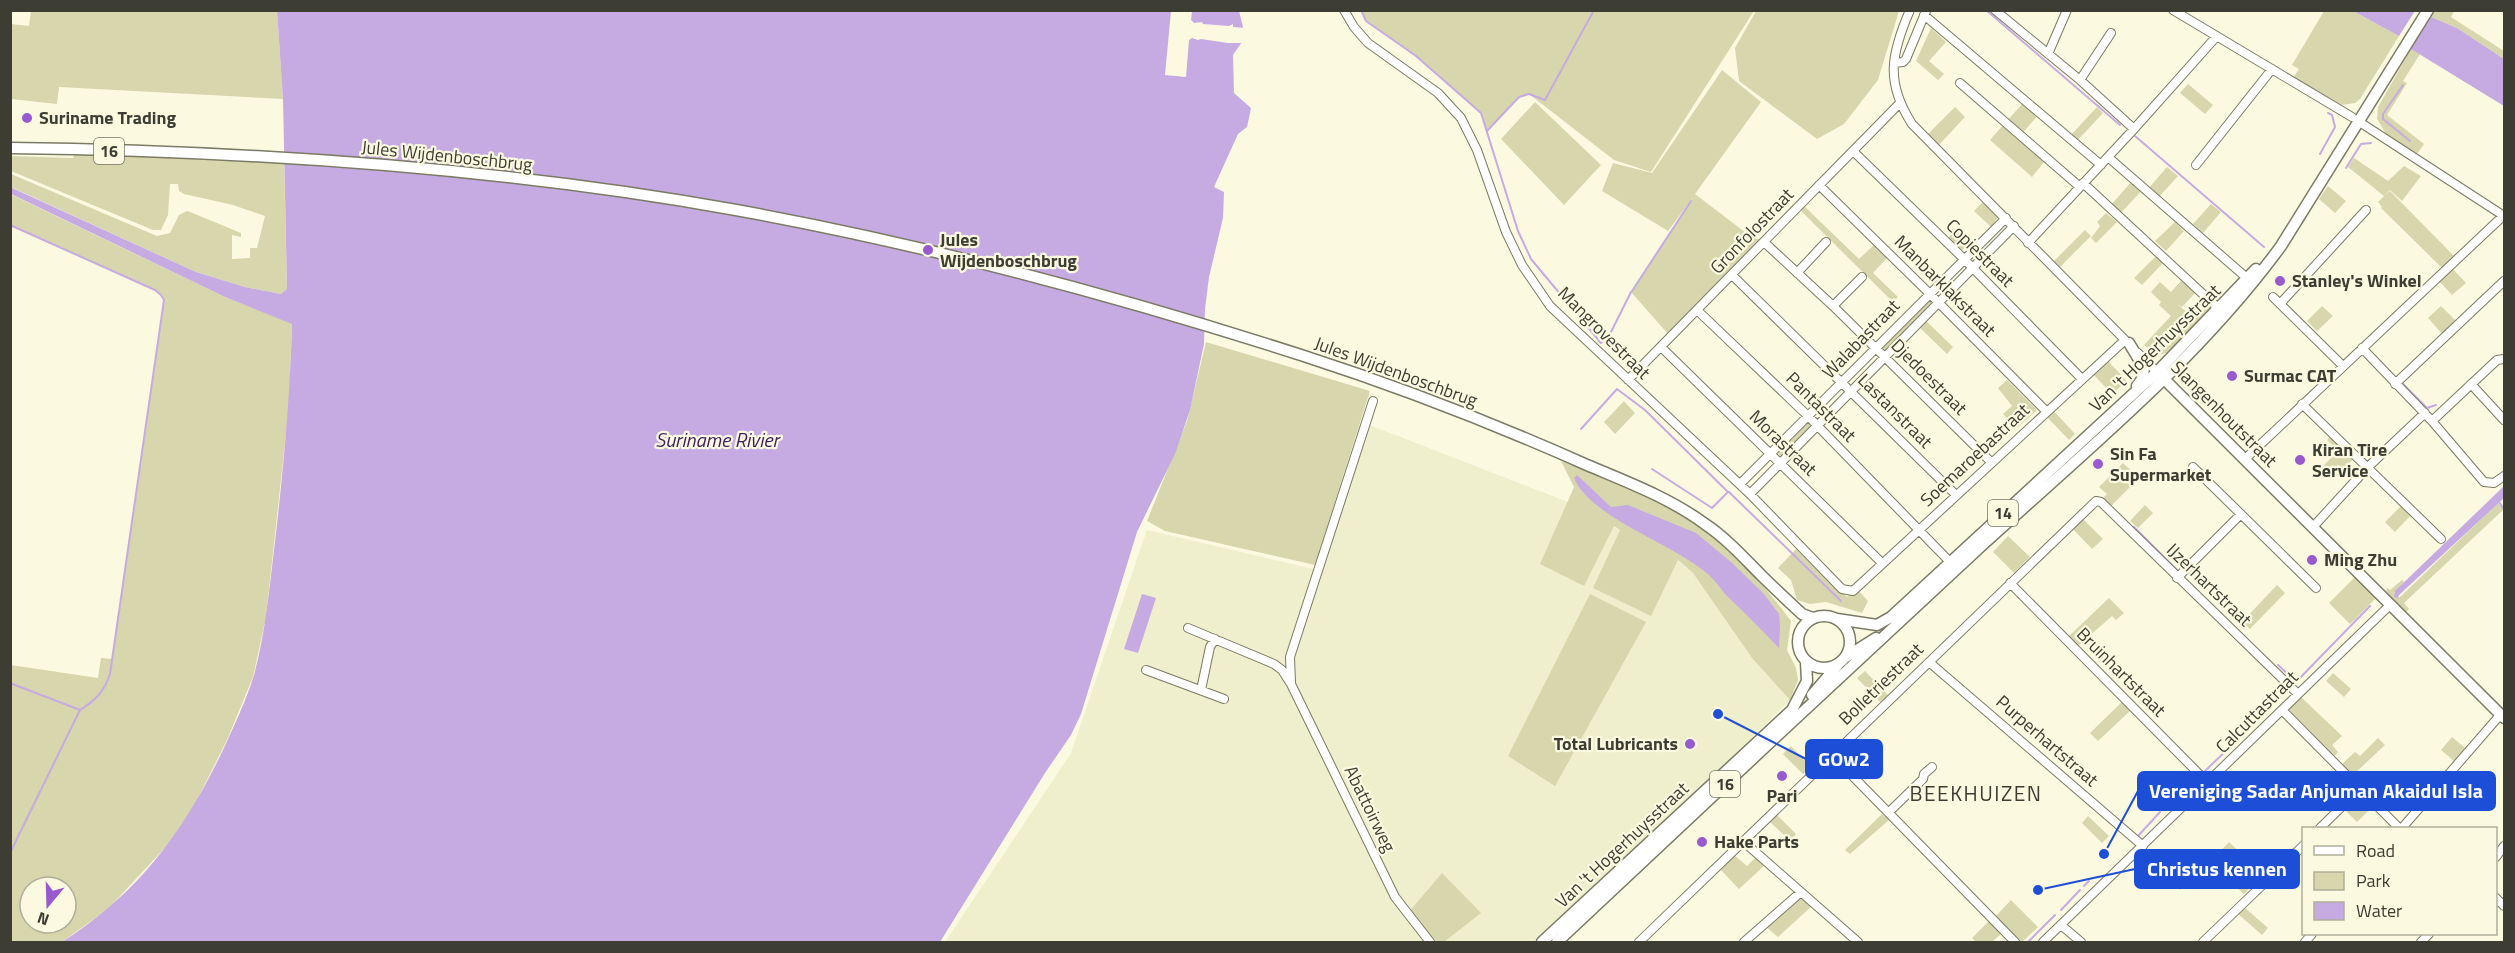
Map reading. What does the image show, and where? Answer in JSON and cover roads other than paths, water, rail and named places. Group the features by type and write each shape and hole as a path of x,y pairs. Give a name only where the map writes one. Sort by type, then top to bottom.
{"main road":[{"name":"Van 't Hogerhuysstraat","path":"2397,55 2420,10"},
{"name":"Van 't Hogerhuysstraat","path":"1837,619 1863,625 1876,625 1884,622 2118,409 2160,375 2248,279 2277,242 2428,10"},
{"name":"Van 't Hogerhuysstraat","path":"1557,942 2160,375 2217,325 2255,282 2281,246 2355,119"},
{"name":"Jules Wijdenboschbrug","path":"10,148 207,153 385,166 623,193 738,211 948,254 1122,300 1333,366 1487,422 1683,509 1708,525 1733,546 1802,614 1813,618"},
{"path":"2118,409 2144,374 2141,362 2127,341"},
{"name":"Slangenhoutstraat","path":"2160,375 2503,716"},
{"name":"Jules Wijdenboschbrug","path":"1760,575 1801,628"},
{"path":"1801,628 1813,618 1825,616 1837,619 1848,631 1850,639 1847,654 1840,663 1821,668 1806,662"},
{"name":"Van 't Hogerhuysstraat","path":"1791,723 1840,663 1894,627"},
{"name":"16","path":"1801,628 1797,644 1806,662"},
{"name":"Van 't Hogerhuysstraat","path":"1542,942 1792,710 1807,681 1806,662"}],"street":[{"name":"Mangrovestraat","path":"1344,10 1354,27 1368,43 1438,93 1461,118 1477,150 1506,232 1522,265 1550,306 1740,484 1842,589 1847,591"},
{"path":"1899,104 1894,83 1894,63 1901,30 1910,10"},
{"path":"1995,10 2080,80 2134,129"},
{"path":"2048,54 2067,10"},
{"path":"2173,10 2355,119 2504,216 2245,459"},
{"path":"1894,63 1903,62 1906,59 1925,13 2101,165"},
{"path":"2080,80 2111,33"},
{"path":"2028,243 2216,37"},
{"path":"2196,165 2272,69"},
{"path":"1960,83 2081,185 2219,309"},
{"name":"Gronfolostraat","path":"1628,380 1899,104"},
{"name":"Slangenhoutstraat","path":"1899,104 1911,124 1926,140 2160,375"},
{"name":"Copiestraat","path":"1854,151 2082,379"},
{"path":"2108,157 2248,279"},
{"name":"Manbarklakstraat","path":"1819,185 2046,411"},
{"path":"2280,304 2366,210"},
{"name":"Walabastraat","path":"1740,484 2006,218"},
{"name":"Walabastraat","path":"1750,494 2014,226"},
{"name":"Djedoestraat","path":"1764,242 1885,356 1991,462"},
{"path":"1797,273 1826,242"},
{"name":"Lastanstraat","path":"1732,275 1956,495"},
{"path":"1833,306 1862,277"},
{"path":"2395,384 2505,281"},
{"path":"2273,297 2343,366"},
{"name":"Pantastraat","path":"1698,310 1808,416 1950,562"},
{"name":"Soemaroebastraat","path":"1847,591 1853,591 1881,562 1920,529 2046,411 2127,341"},
{"name":"Morastraat","path":"1661,347 1881,562"},
{"path":"2362,348 2425,413 2484,482 2489,484 2502,478"},
{"path":"2432,421 2503,358"},
{"path":"2471,384 2505,420"},
{"path":"1291,684 1290,657 1373,401"},
{"path":"2302,404 2441,539"},
{"path":"2313,526 2368,467 2425,413"},
{"path":"2193,467 2316,588"},
{"name":"IJzerhartstraat","path":"2096,501 2101,502 2298,694"},
{"name":"Bolletriestraat","path":"1639,942 2096,501"},
{"path":"2177,578 2241,514"},
{"name":"Bruinhartstraat","path":"2010,583 2208,783"},
{"name":"Calcuttastraat","path":"2043,942 2391,604"},
{"path":"1188,628 1274,664 1282,670 1291,684"},
{"path":"1201,690 1210,647 1215,639"},
{"name":"Purperhartstraat","path":"1929,662 2143,846"},
{"path":"1146,670 1224,699"},
{"name":"Abattoirweg","path":"1291,684 1395,897 1430,942"},
{"path":"2282,710 2399,827"},
{"path":"2401,827 2503,716"},
{"path":"1832,755 2015,942"},
{"path":"1889,812 1932,767"},
{"path":"2321,827 2360,789"},
{"path":"1744,842 1858,942"},
{"path":"2203,942 2302,846"},
{"path":"1744,942 1801,892"},
{"path":"2061,925 2081,942"}],"water":[{"path":"2415,10 2399,36 2353,11"},
{"name":"Suriname Rivier","path":"277,11 1239,11 1243,27 1242,42 1233,55 1234,93 1251,108 1247,127 1238,134 1214,187 1224,192 1223,218 1209,277 1204,344 1190,410 1175,454 1137,532 1081,714 1071,735 940,942 62,942 72,935 78,935 78,931 114,903 157,858 192,807 240,713 254,675 266,613 286,437 292,324 225,297 11,194 10,187 196,272 245,287 281,294 287,289 283,99"},
{"path":"2431,17 2457,28 2504,59 2504,106 2411,49"},
{"path":"1577,475 1611,507 1628,505 1696,533 1731,562 1764,594 1779,614 1779,648 1709,575 1694,563 1598,506 1583,493 1574,478"},
{"path":"2504,486 2504,498 2398,596 2399,598 2394,597 2395,591"},
{"path":"1142,594 1156,598 1138,653 1124,649"}],"waterway":[{"path":"1361,10 1366,21 1416,56 1481,113 1518,231 1531,259 1601,343 1609,336 1631,292"},
{"path":"1487,131 1519,97 1529,94 1545,100 1594,10"},
{"path":"1986,10 2120,125"},
{"path":"2403,85 2383,114 2383,119 2410,141"},
{"path":"2320,154 2335,127 2332,115 2328,113"},
{"path":"2135,136 2264,247"},
{"path":"2346,168 2361,144 2371,143"},
{"path":"1632,291 1691,201"},
{"path":"10,225 155,290 164,300 110,674 99,695 80,710"},
{"path":"2401,382 2427,408 2436,405"},
{"path":"1581,429 1617,389 1645,410 1728,492 1712,508 1652,469"},
{"path":"1729,492 1841,601"},
{"path":"2499,502 2504,509"},
{"path":"2134,527 2178,571"},
{"path":"2278,665 2296,682 2370,606"},
{"path":"10,683 80,710 10,853"},
{"path":"2203,773 2236,741"},
{"path":"2179,794 2197,778"},
{"path":"2138,836 2160,812"},
{"path":"2084,886 2089,881"},
{"path":"2061,910 2080,890"},
{"path":"2028,942 2055,915"}],"place":[{"name":"Suriname Trading","path":"27,118"},
{"name":"Jules Wijdenboschbrug","path":"928,250"},
{"name":"Stanley's Winkel","path":"2280,281"},
{"name":"Surmac CAT","path":"2232,376"},
{"name":"Kiran Tire Service","path":"2300,460"},
{"name":"Sin Fa Supermarket","path":"2098,464"},
{"name":"Ming Zhu","path":"2312,560"},
{"name":"GOw2","path":"1718,714"},
{"name":"Total Lubricants","path":"1690,744"},
{"name":"Pari","path":"1782,776"},
{"name":"Hake Parts","path":"1702,842"},
{"name":"Vereniging Sadar Anjuman Akaidul Isla","path":"2104,854"},
{"name":"Christus kennen","path":"2038,890"}],"district":[{"name":"BEEKHUIZEN","path":"1976,794"}]}
